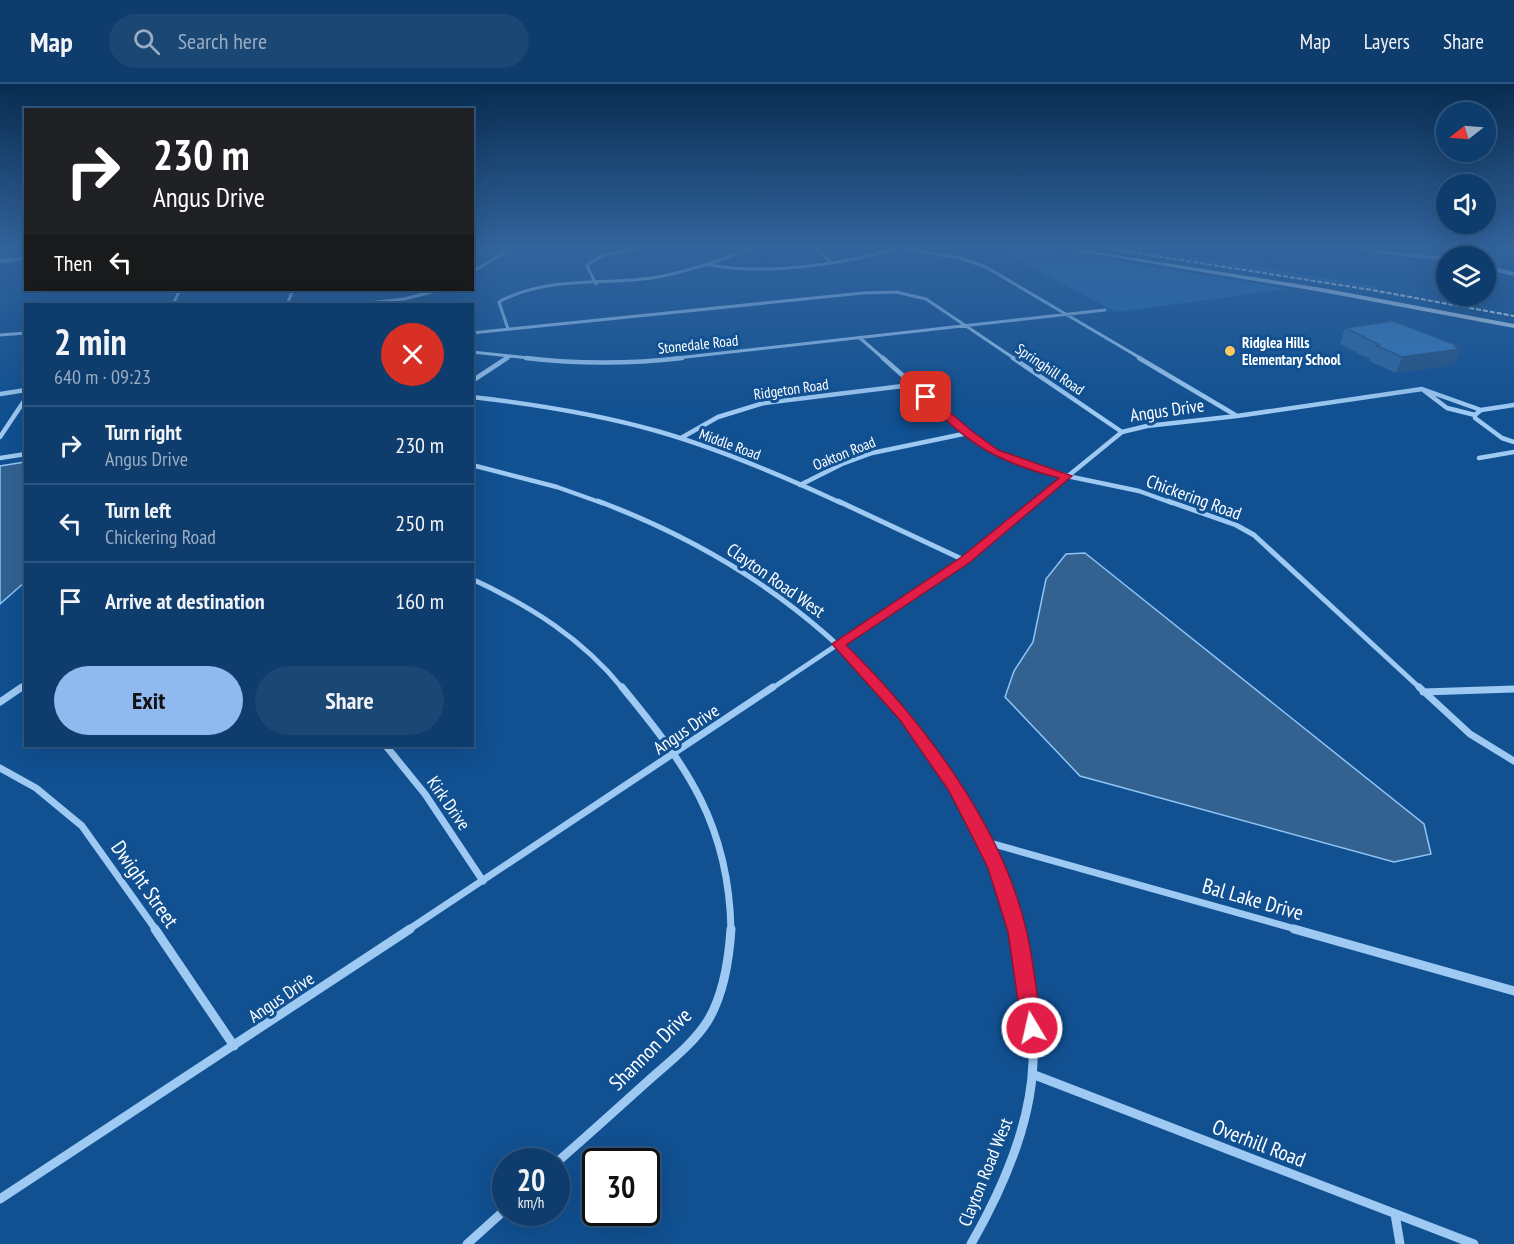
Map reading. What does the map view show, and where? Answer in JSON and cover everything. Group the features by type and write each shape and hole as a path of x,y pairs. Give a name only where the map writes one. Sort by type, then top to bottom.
{"main road":[{"path":"1396,303 1514,324"}],"street":[{"path":"499,303 508,329"},
{"name":"Springhill Road","path":"474,333 774,303"},
{"name":"Springhill Road","path":"932,303 1122,432"},
{"path":"1045,303 1237,416"},
{"name":"Stonedale Road","path":"474,352 562,362 655,361 1106,310"},
{"path":"0,335 24,333"},
{"name":"Chickering Road","path":"860,338 968,433 1001,455 1067,476 1139,491 1236,525 1254,535 1470,734 1514,761"},
{"path":"474,380 509,357"},
{"name":"Ridgeton Road","path":"681,438 718,417 764,403 911,385"},
{"path":"1422,389 1447,408 1475,415 1475,418 1502,438 1514,442"},
{"name":"Angus Drive","path":"0,1199 674,755 964,560 1122,432 1146,426 1237,416 1422,389 1481,410"},
{"path":"0,394 24,390"},
{"name":"Middle Road","path":"474,397 577,413 681,438 800,485 964,560"},
{"path":"0,436 24,401"},
{"path":"1475,415 1481,410 1514,405"},
{"name":"Oakton Road","path":"800,485 842,464 872,453 968,433"},
{"path":"1479,458 1514,452"},
{"path":"0,458 24,454"},
{"name":"Clayton Road West","path":"474,465 545,483 595,499 718,556 754,579 792,605 838,644 879,686 906,716 956,789 996,868 1017,932 1032,1028 1032,1074 1023,1118 1005,1173 971,1244"},
{"name":"Shannon Drive","path":"474,580 537,614 568,634 603,665 674,755 699,793 718,844 730,888 733,924 726,977 712,1014 699,1032 570,1151"},
{"path":"0,702 24,685"},
{"path":"1422,692 1514,689"},
{"name":"Kirk Drive","path":"387,747 400,760 440,815 483,881"},
{"name":"Dwight Street","path":"0,768 36,788 82,826 121,878 234,1046"},
{"name":"Bal Lake Drive","path":"983,840 1514,991"},
{"name":"Overhill Road","path":"1032,1074 1474,1244"},
{"path":"1395,1214 1400,1244"},
{"path":"467,1244 492,1222"}],"shaded area":[{"path":"1099,303 1182,303 1116,312"},
{"path":"24,462 24,583 0,604 0,466"},
{"path":"1085,553 1424,824 1431,854 1394,862 1080,776 1005,697 1014,671 1033,642 1046,579 1066,554"}],"building":[{"path":"1393,321 1459,346 1454,346 1461,349 1402,357 1345,328"}],"railway":[{"path":"1444,303 1514,316"}],"place":[{"name":"Ridglea Hills Elementary School","path":"1230,351"}],"route":[{"path":"926,397 968,433 995,452 1033,467 1067,476 964,560 838,644 856,660 906,716 956,789 983,840 996,868 1017,932 1032,1028"}]}
